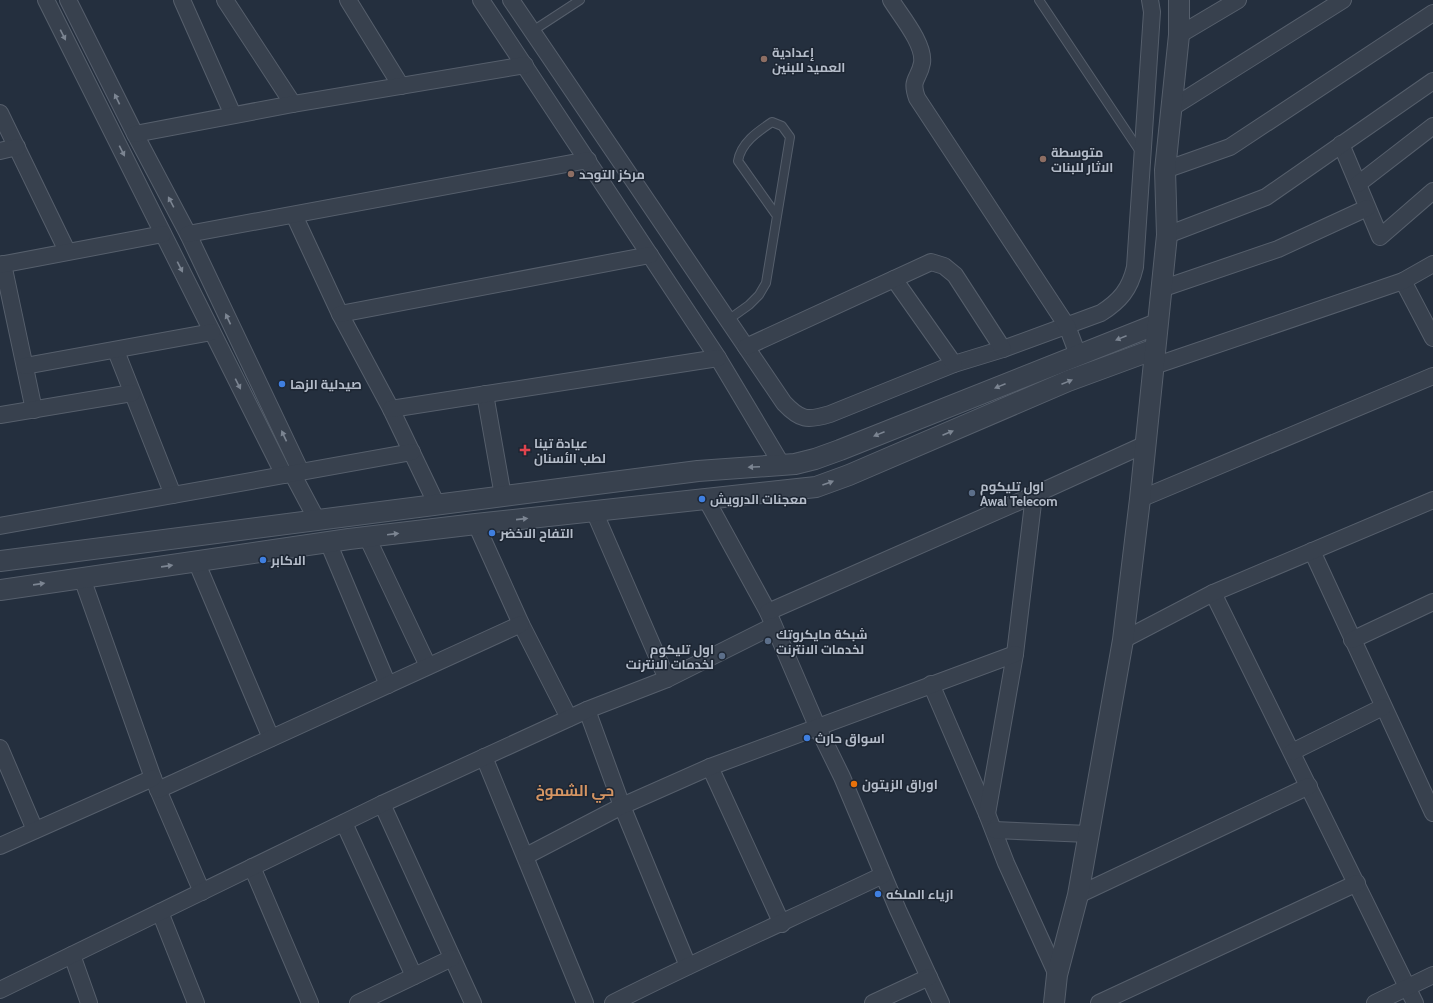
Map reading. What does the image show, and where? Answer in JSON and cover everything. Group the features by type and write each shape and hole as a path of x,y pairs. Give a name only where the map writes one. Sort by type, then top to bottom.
{"street":[{"path":"46,0 212,332 317,520"},
{"path":"68,0 134,134 188,234 212,283 292,473"},
{"path":"182,0 233,115"},
{"path":"225,0 293,104"},
{"path":"348,0 401,86"},
{"path":"481,0 718,358 782,465"},
{"path":"512,0 531,32 784,402 795,414 804,418 816,418 830,414 954,364 1003,349 1101,313 1114,305 1124,295 1132,281 1135,267 1152,12 1150,0"},
{"path":"891,0 916,38 922,54 922,63 914,81 914,89 917,98 1067,326 1078,355"},
{"path":"1054,1003 1057,975 1078,895 1123,640 1146,444 1167,235 1165,170 1173,107 1179,35 1178,0"},
{"path":"1179,35 1238,0"},
{"path":"1173,107 1343,0"},
{"path":"1165,170 1230,147 1433,12"},
{"path":"77,63 94,52"},
{"path":"134,134 293,104 525,65"},
{"path":"1167,235 1266,197 1433,80"},
{"path":"0,113 67,251"},
{"path":"1358,184 1433,126"},
{"path":"1341,144 1380,237 1433,190"},
{"path":"0,151 17,147"},
{"path":"188,234 588,160"},
{"path":"1161,289 1278,249 1367,208"},
{"path":"294,215 340,314 391,409 437,505"},
{"path":"34,410 26,366 1,264 163,234"},
{"path":"340,314 650,254"},
{"path":"746,346 931,262 944,266 956,275 1003,349"},
{"path":"0,590 367,537 816,487 849,475 1068,381 1154,357 1403,281 1433,264"},
{"path":"894,279 954,364"},
{"path":"1403,281 1433,338"},
{"path":"193,293 212,283"},
{"path":"0,561 698,471 782,465 815,460 1157,324"},
{"path":"26,366 116,351 212,332"},
{"path":"116,351 173,495"},
{"path":"391,409 718,358"},
{"path":"1140,499 1433,376"},
{"path":"0,415 132,392"},
{"path":"485,394 503,496"},
{"path":"0,990 382,804 587,710 667,679 771,619 1146,444"},
{"path":"0,526 412,452"},
{"path":"586,485 594,511 667,679"},
{"path":"987,814 1015,654 1034,495"},
{"path":"706,499 771,619 817,726 842,777 883,875 941,1003"},
{"path":"1123,640 1213,593 1433,500"},
{"path":"476,524 521,624 569,718"},
{"path":"367,537 428,666"},
{"path":"328,542 388,685"},
{"path":"1312,551 1433,813"},
{"path":"196,562 271,738"},
{"path":"82,578 155,784 202,892"},
{"path":"1213,593 1408,986 1415,1003"},
{"path":"1352,640 1433,602"},
{"path":"0,846 35,830 271,738 521,624"},
{"path":"526,856 622,806 710,767 817,726 1015,654"},
{"path":"931,684 994,830 1006,863 1057,975"},
{"path":"1292,752 1383,707"},
{"path":"587,710 622,806 688,966"},
{"path":"0,748 35,830"},
{"path":"484,757 526,856 585,1003"},
{"path":"710,767 782,924"},
{"path":"1078,895 1308,786"},
{"path":"382,804 473,1003"},
{"path":"344,823 414,976"},
{"path":"994,830 1089,834"},
{"path":"252,867 310,1003"},
{"path":"613,1003 688,966 782,924 883,875"},
{"path":"1099,1003 1356,883"},
{"path":"160,912 196,1003"},
{"path":"72,955 89,1003"},
{"path":"358,1003 452,958"},
{"path":"1375,1003 1433,975"},
{"path":"873,1003 929,977"}],"lane":[{"path":"531,32 580,0"},
{"path":"1039,0 1143,156"},
{"path":"728,320 749,305 759,295 766,283 790,138 782,126 772,122 758,132 744,146 738,161 777,216"}],"place":[{"name":"إعدادية العميد للبنين","path":"764,59"},
{"name":"متوسطة الاثار للبنات","path":"1043,159"},
{"name":"مركز التوحد","path":"571,174"},
{"name":"صيدلية الزها","path":"282,384"},
{"name":"عيادة تينا لطب الأسنان","path":"525,450"},
{"name":"اول تليكوم Awal Telecom","path":"972,493"},
{"name":"معجنات الدرويش","path":"702,499"},
{"name":"التفاح الاخضر","path":"492,533"},
{"name":"الاكابر","path":"263,560"},
{"name":"شبكة مايكروتك لخدمات الانترنت","path":"768,641"},
{"name":"اول تليكوم لخدمات الانترنت","path":"722,656"},
{"name":"اسواق حارث","path":"807,738"},
{"name":"اوراق الزيتون","path":"854,784"},
{"name":"ازياء الملكه","path":"878,894"}],"district":[{"name":"حي الشموخ","path":"575,791"}]}
